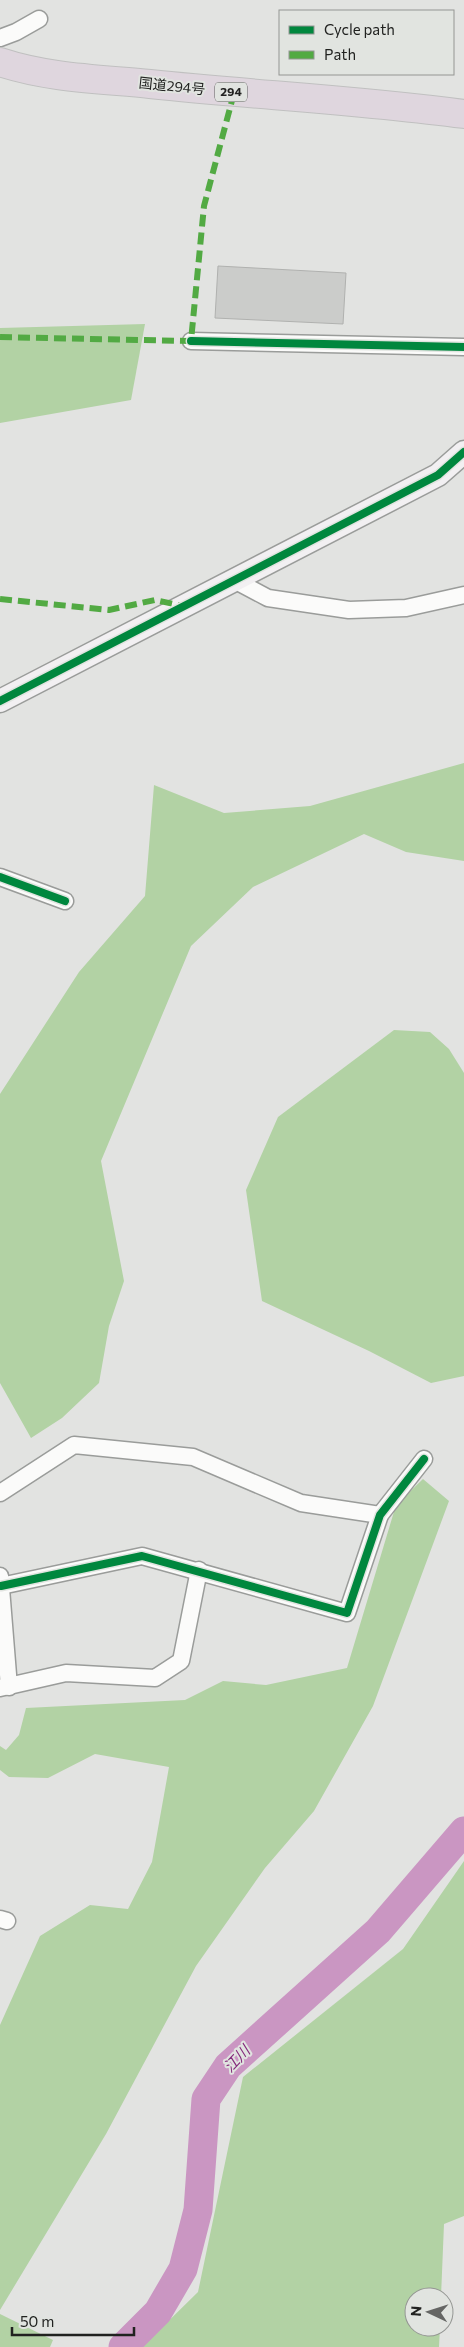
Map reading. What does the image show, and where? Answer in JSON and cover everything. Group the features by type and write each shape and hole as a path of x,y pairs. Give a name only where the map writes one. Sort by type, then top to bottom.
{"highway":[{"name":"国道294号","path":"0,62 36,71 72,76 234,93 372,103 464,114"}],"street":[{"path":"0,38 16,32 39,19"},
{"path":"191,341 464,348"},
{"path":"0,701 438,475 464,452"},
{"path":"234,580 268,598 349,610 406,608 464,595"},
{"path":"0,877 65,901"},
{"path":"0,1493 74,1445 193,1457 301,1503 380,1515"},
{"path":"200,1570 181,1661 156,1678 66,1672 4,1688 1,1581 142,1556 200,1570 347,1613 380,1515 424,1459"}],"green space":[{"path":"145,324 131,400 0,423 0,328"},
{"path":"464,763 464,861 406,852 364,834 253,887 191,946 101,1161 124,1281 109,1326 99,1383 62,1418 31,1438 0,1383 0,1094 79,972 145,896 154,785 224,813 310,806"},
{"path":"394,1030 430,1032 449,1049 464,1073 464,1376 431,1383 369,1351 262,1301 246,1190 278,1117"},
{"path":"423,1479 449,1501 373,1706 314,1811 265,1868 196,1966 106,2134 0,2310 0,2025 40,1936 90,1905 128,1909 152,1862 169,1767 95,1754 48,1778 9,1777 0,1770 0,1746 6,1750 19,1735 26,1708 185,1700 223,1681 266,1685 347,1668 396,1505"},
{"path":"464,1861 464,2216 444,2224 441,2287 404,2287 404,2337 440,2337 439,2347 142,2347 198,2292 243,2077 403,1949"},
{"path":"0,2314 53,2340 50,2347 0,2347"}],"building":[{"path":"218,266 346,273 343,324 215,318"}],"waterway":[{"name":"江川","path":"123,2347 158,2312 183,2269 198,2210 206,2099 228,2066 378,1931 464,1831"}],"marked path":[{"path":"0,337 191,341 204,206 234,93"},
{"path":"0,599 109,610 155,600 183,606"}],"cycle path":[{"path":"191,341 464,347"},
{"path":"0,701 438,475 464,452"},
{"path":"0,877 65,901"},
{"path":"1,1586 142,1556 347,1613 380,1515 424,1459"}]}
